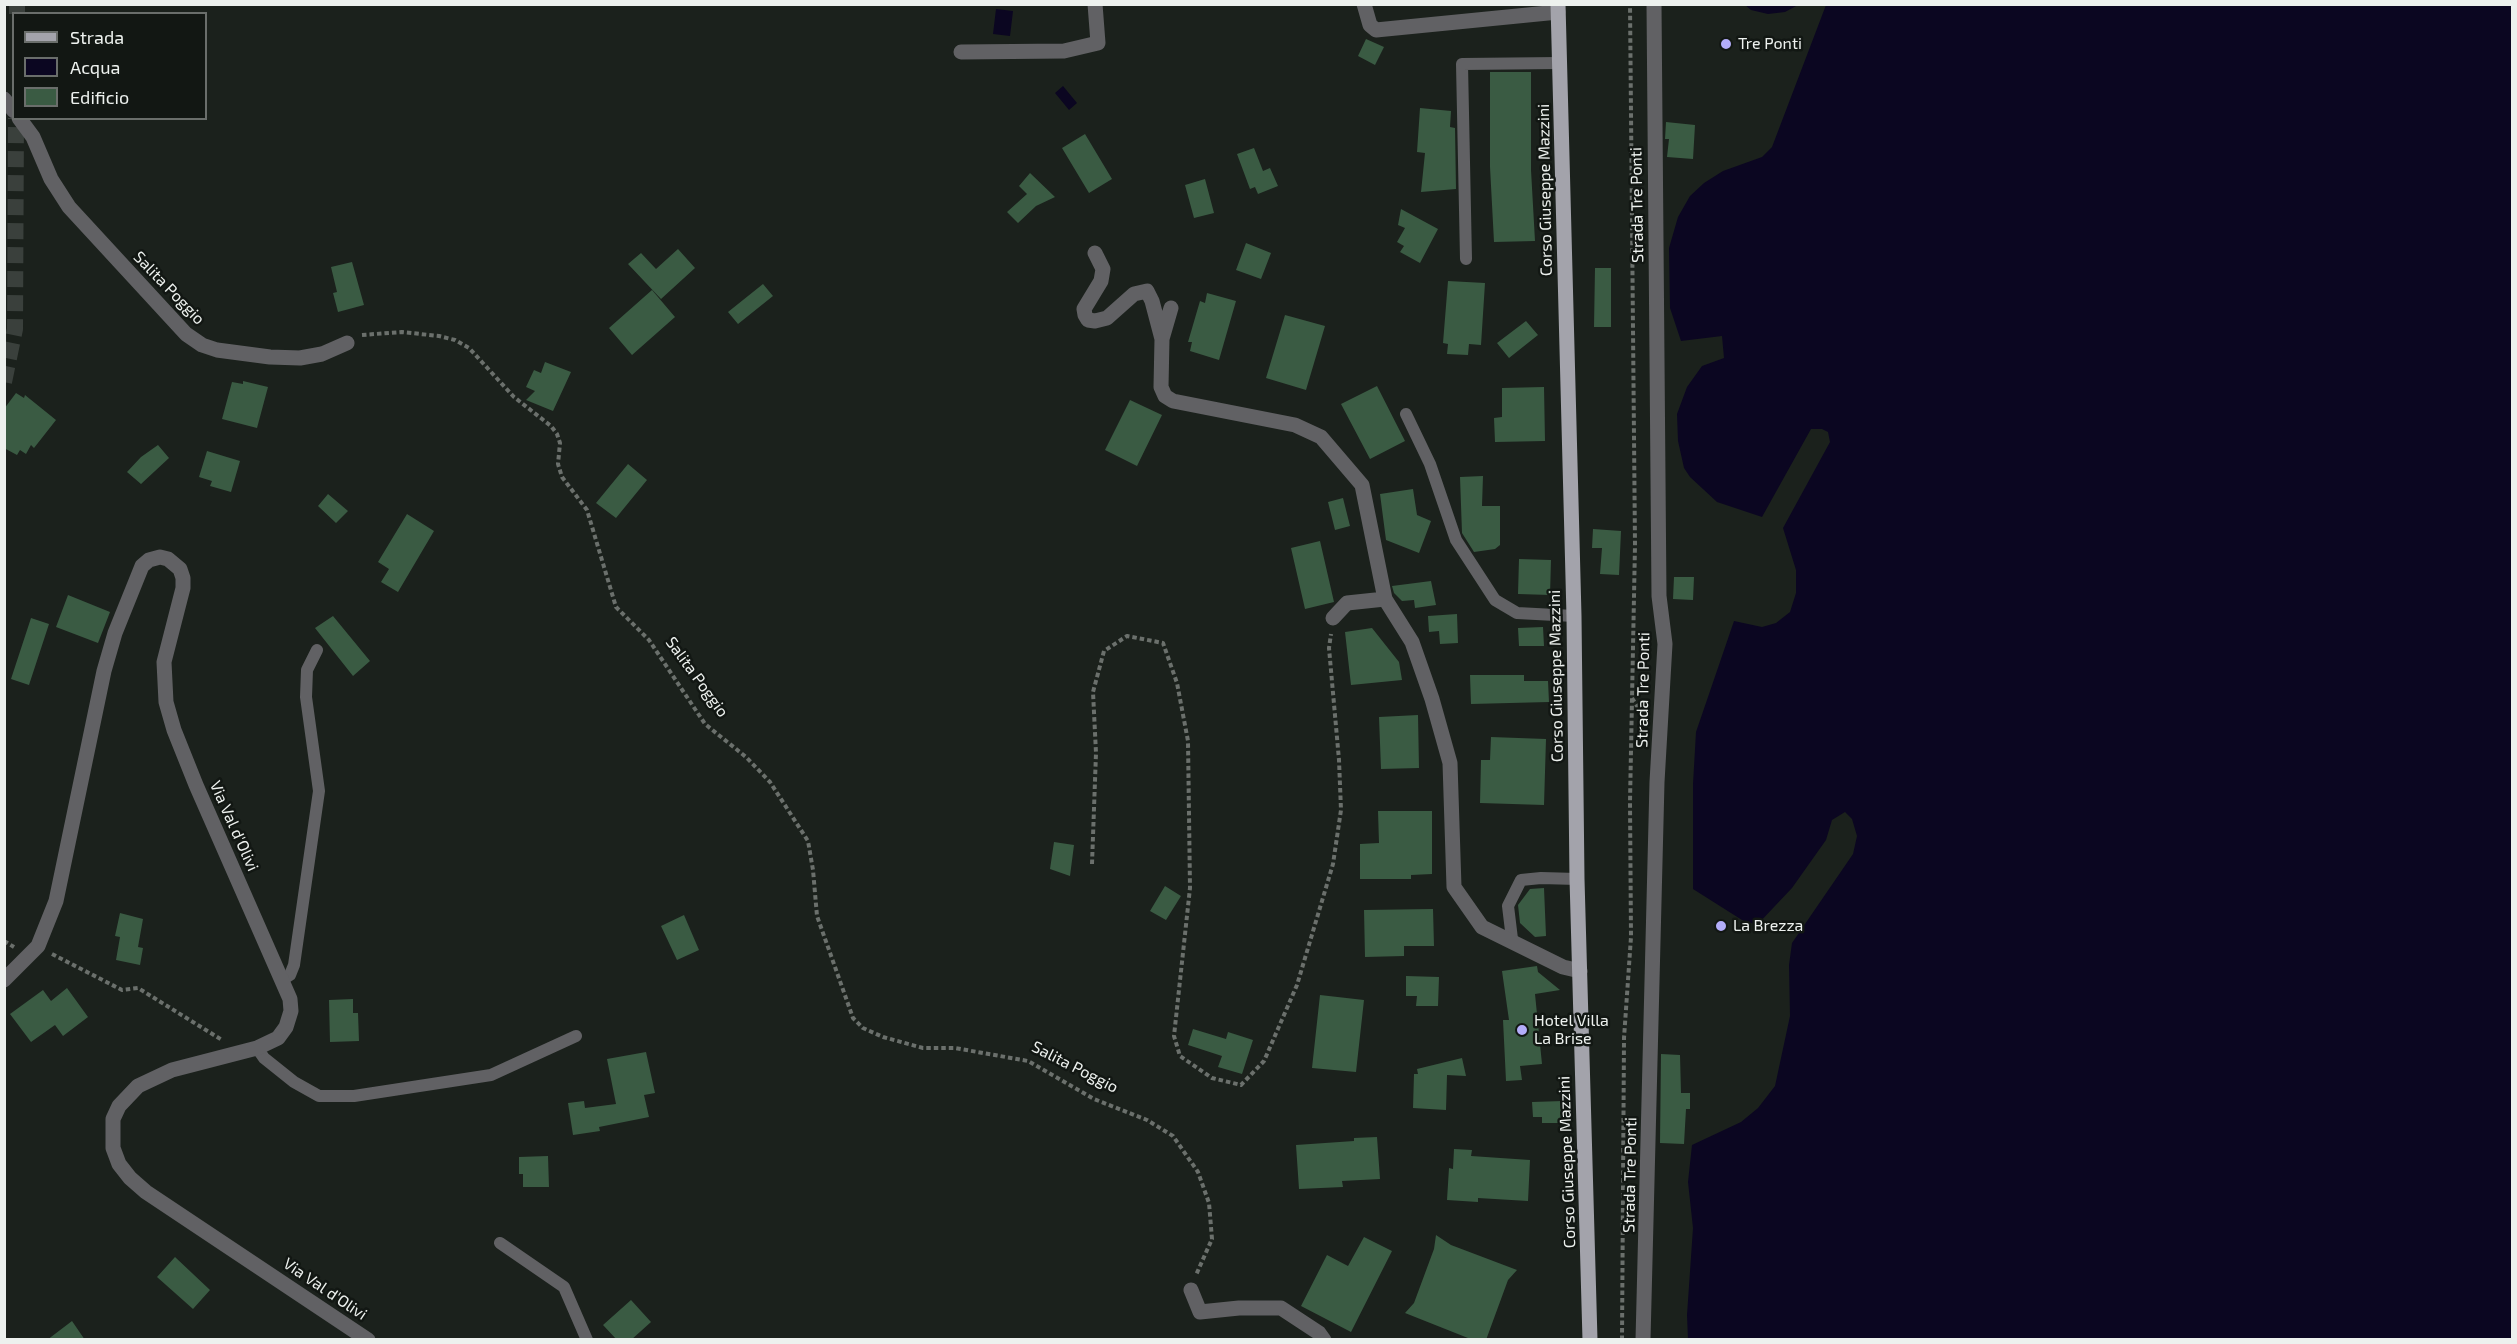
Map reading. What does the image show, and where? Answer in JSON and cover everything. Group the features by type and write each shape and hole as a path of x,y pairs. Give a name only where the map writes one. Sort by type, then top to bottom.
{"main road":[{"name":"Corso Giuseppe Mazzini","path":"1558,8 1574,615 1577,879 1590,1340"}],"street":[{"path":"961,52 1064,51 1098,43 1095,4"},
{"name":"Corso Giuseppe Mazzini","path":"1364,4 1370,25 1376,30 1558,8"},
{"name":"Strada Tre Ponti","path":"1643,1340 1657,782 1665,644 1659,596 1654,4"},
{"name":"Salita Poggio","path":"20,120 33,137 51,179 69,207 186,334 202,345 217,350 270,357 300,358 322,354 347,343"},
{"path":"1095,253 1103,269 1101,281 1084,309 1088,320 1107,318 1134,294 1147,291 1162,339"},
{"path":"1171,308 1162,339 1161,387 1169,399 1295,425 1321,437 1362,485 1385,599 1412,642 1432,699 1450,764 1454,886 1482,927 1512,939 1563,967 1580,971"},
{"name":"Via Val d'Olivi","path":"4,980 38,946 56,901 99,694 115,633 142,566 149,560 160,557 174,562 180,569 183,588 164,662 166,702 171,721 290,999 291,1011 286,1028 278,1038 257,1048 172,1070 138,1086 119,1106 111,1133 113,1148 119,1164 130,1178 146,1191 368,1340"},
{"path":"1333,618 1347,603 1385,599"},
{"path":"1191,1290 1200,1312 1239,1308 1281,1308 1319,1333 1324,1340"}],"lane":[{"path":"1466,259 1462,64 1559,63"},
{"path":"1406,414 1430,464 1456,540 1495,600 1517,613 1574,615"},
{"path":"282,980 290,975 294,965 319,791 306,697 307,670 317,650"},
{"path":"1512,939 1508,906 1521,880 1577,879"},
{"path":"257,1048 264,1058 294,1082 319,1096 354,1096 491,1075 576,1036"},
{"path":"500,1243 564,1287 586,1340"}],"path":[{"path":"1622,1340 1624,1038 1631,937 1630,802 1635,545 1630,4"},
{"name":"Salita Poggio","path":"347,343 369,333 402,332 454,340 469,348 514,397 551,426 560,443 558,464 562,477 586,510 616,608 649,640 705,724 746,757 770,782 808,841 817,916 853,1018 863,1028 883,1037 923,1048 955,1048 1028,1060 1094,1099 1147,1120 1173,1136 1198,1172 1209,1203 1212,1239 1191,1290"},
{"path":"1092,864 1096,753 1093,692 1104,651 1127,636 1163,643 1177,683 1188,741 1190,888 1174,1036 1180,1056 1212,1078 1241,1085 1264,1061 1297,986 1333,864 1341,810 1340,760 1329,648 1333,618"},
{"path":"38,946 122,990 138,988 242,1052"}],"water":[{"path":"1745,5 1798,5 1785,12 1768,14 1751,10"},
{"path":"1826,5 2512,5 2512,1339 1688,1339 1687,1315 1693,1228 1688,1182 1692,1145 1741,1122 1758,1108 1775,1086 1790,1016 1789,965 1792,943 1853,854 1857,836 1852,819 1845,812 1832,820 1826,840 1792,888 1757,925 1742,920 1693,889 1693,784 1696,732 1734,621 1762,627 1776,623 1790,612 1796,593 1796,570 1783,528 1830,442 1828,432 1822,429 1811,429 1762,517 1717,502 1690,477 1684,468 1678,441 1677,414 1687,387 1702,366 1724,358 1722,336 1681,341 1670,308 1669,248 1678,217 1690,196 1704,183 1723,171 1762,157 1772,147"},
{"path":"996,9 1013,11 1010,36 993,34"},
{"path":"1063,86 1077,103 1069,110 1055,93"}],"building":[{"path":"1366,39 1384,47 1375,65 1358,56"},
{"path":"1490,72 1531,72 1531,170 1535,241 1494,242 1490,167"},
{"path":"1420,108 1451,111 1450,127 1455,128 1456,189 1421,192 1425,153 1417,152"},
{"path":"1666,122 1695,125 1693,159 1667,157 1669,139 1665,139"},
{"path":"1085,134 1112,179 1089,193 1062,148"},
{"path":"1254,148 1263,171 1270,168 1278,186 1258,194 1255,187 1250,189 1237,154"},
{"path":"1030,173 1055,197 1036,206 1018,223 1007,212 1027,194 1019,186"},
{"path":"1205,179 1214,213 1194,218 1185,185"},
{"path":"1401,209 1438,229 1420,263 1400,252 1404,246 1397,242 1405,228 1398,225"},
{"path":"1246,243 1271,253 1261,279 1236,270"},
{"path":"678,249 695,268 661,299 628,264 641,253 656,269"},
{"path":"352,262 364,305 338,312 333,293 337,292 331,267"},
{"path":"1595,268 1611,268 1611,327 1594,327"},
{"path":"1448,281 1485,283 1481,345 1469,344 1468,355 1447,354 1448,344 1443,343"},
{"path":"763,284 773,296 738,324 728,312"},
{"path":"652,290 675,317 632,355 609,328"},
{"path":"1207,293 1236,301 1219,360 1190,351 1192,342 1188,342 1200,301 1205,303"},
{"path":"1285,315 1325,326 1306,390 1266,378"},
{"path":"1526,321 1538,335 1509,358 1497,343"},
{"path":"545,362 571,372 553,411 526,400 535,391 526,387 534,370 541,373"},
{"path":"243,381 268,387 257,428 222,419 232,382 243,384"},
{"path":"1377,386 1405,441 1370,459 1341,404"},
{"path":"1544,387 1545,441 1495,442 1494,418 1502,417 1502,388"},
{"path":"16,393 24,398 25,395 56,420 34,448 31,445 26,454 20,450 17,455 4,448 4,409"},
{"path":"1130,400 1162,415 1137,466 1105,450"},
{"path":"158,445 169,458 141,484 127,472 141,457"},
{"path":"207,451 240,461 231,492 210,486 212,481 199,477"},
{"path":"628,464 647,480 616,518 596,503"},
{"path":"1483,476 1482,506 1500,506 1500,545 1495,549 1474,552 1462,533 1460,477"},
{"path":"1413,489 1417,515 1431,521 1419,553 1386,540 1380,494"},
{"path":"328,494 348,511 336,523 318,506"},
{"path":"1343,498 1350,526 1335,530 1328,502"},
{"path":"407,514 434,531 398,592 381,582 389,569 378,562"},
{"path":"1593,529 1621,531 1619,575 1600,574 1602,548 1592,548"},
{"path":"1320,541 1334,602 1305,609 1291,548"},
{"path":"1519,559 1551,560 1550,595 1518,594"},
{"path":"1674,577 1694,577 1693,600 1673,599"},
{"path":"1431,581 1436,605 1415,608 1414,600 1402,601 1394,593 1392,586"},
{"path":"68,595 110,612 98,643 56,627"},
{"path":"1457,614 1458,643 1440,644 1439,631 1429,632 1428,616"},
{"path":"333,616 370,661 353,676 315,628"},
{"path":"31,618 49,624 29,685 11,679"},
{"path":"1543,627 1544,646 1519,646 1518,628"},
{"path":"1372,628 1399,662 1402,680 1351,685 1345,632"},
{"path":"1470,675 1524,675 1524,681 1548,681 1549,702 1471,704"},
{"path":"1418,715 1419,768 1381,769 1379,717"},
{"path":"1491,737 1546,739 1544,805 1480,803 1481,760 1490,760"},
{"path":"1378,811 1432,811 1432,874 1411,875 1411,879 1360,879 1360,844 1379,843"},
{"path":"1054,842 1074,845 1070,876 1050,869"},
{"path":"1165,886 1181,896 1166,920 1150,911"},
{"path":"1544,888 1546,936 1535,937 1520,923 1518,905 1530,889"},
{"path":"1433,909 1434,946 1404,946 1404,956 1365,957 1364,910"},
{"path":"120,913 143,919 138,947 143,948 140,965 116,960 120,937 115,936"},
{"path":"684,915 699,950 677,960 661,926"},
{"path":"1537,966 1538,972 1560,990 1535,994 1542,1064 1520,1066 1522,1080 1506,1081 1503,1020 1509,1020 1502,971"},
{"path":"1406,976 1439,977 1438,1006 1416,1006 1417,996 1406,996"},
{"path":"67,988 88,1017 63,1036 55,1025 31,1042 10,1014 43,990 51,1001"},
{"path":"1320,995 1364,1000 1356,1072 1312,1068"},
{"path":"353,999 353,1013 358,1013 359,1041 330,1042 329,1000"},
{"path":"1193,1029 1226,1039 1228,1032 1253,1040 1242,1074 1218,1067 1222,1056 1188,1045"},
{"path":"646,1052 655,1093 644,1095 649,1117 599,1127 600,1131 573,1135 568,1103 584,1101 585,1108 616,1104 607,1059"},
{"path":"1661,1054 1680,1055 1681,1093 1690,1093 1690,1109 1686,1109 1684,1144 1660,1143"},
{"path":"1462,1058 1466,1076 1447,1075 1446,1110 1413,1108 1414,1074 1418,1074 1417,1069"},
{"path":"1563,1101 1564,1123 1542,1123 1542,1117 1533,1117 1532,1102"},
{"path":"1377,1137 1380,1179 1342,1181 1343,1187 1299,1189 1296,1145"},
{"path":"1454,1149 1472,1150 1471,1156 1530,1160 1528,1201 1478,1198 1478,1202 1447,1200 1449,1168 1453,1169"},
{"path":"548,1156 549,1187 523,1187 523,1174 519,1174 519,1157"},
{"path":"1436,1235 1451,1245 1517,1270 1508,1280 1486,1340 1473,1340 1405,1313 1414,1303 1434,1249"},
{"path":"1364,1237 1392,1251 1351,1332 1301,1306 1327,1255 1348,1266"},
{"path":"175,1257 210,1290 193,1309 157,1277"},
{"path":"631,1300 651,1322 631,1340 617,1340 603,1325"},
{"path":"72,1321 85,1340 47,1340"}],"tunnel":[{"path":"17,4 17,12"},
{"path":"4,382 15,329 16,120"}],"place":[{"name":"Tre Ponti","path":"1726,44"},
{"name":"La Brezza","path":"1721,926"},
{"name":"Hotel Villa La Brise","path":"1522,1030"}]}
